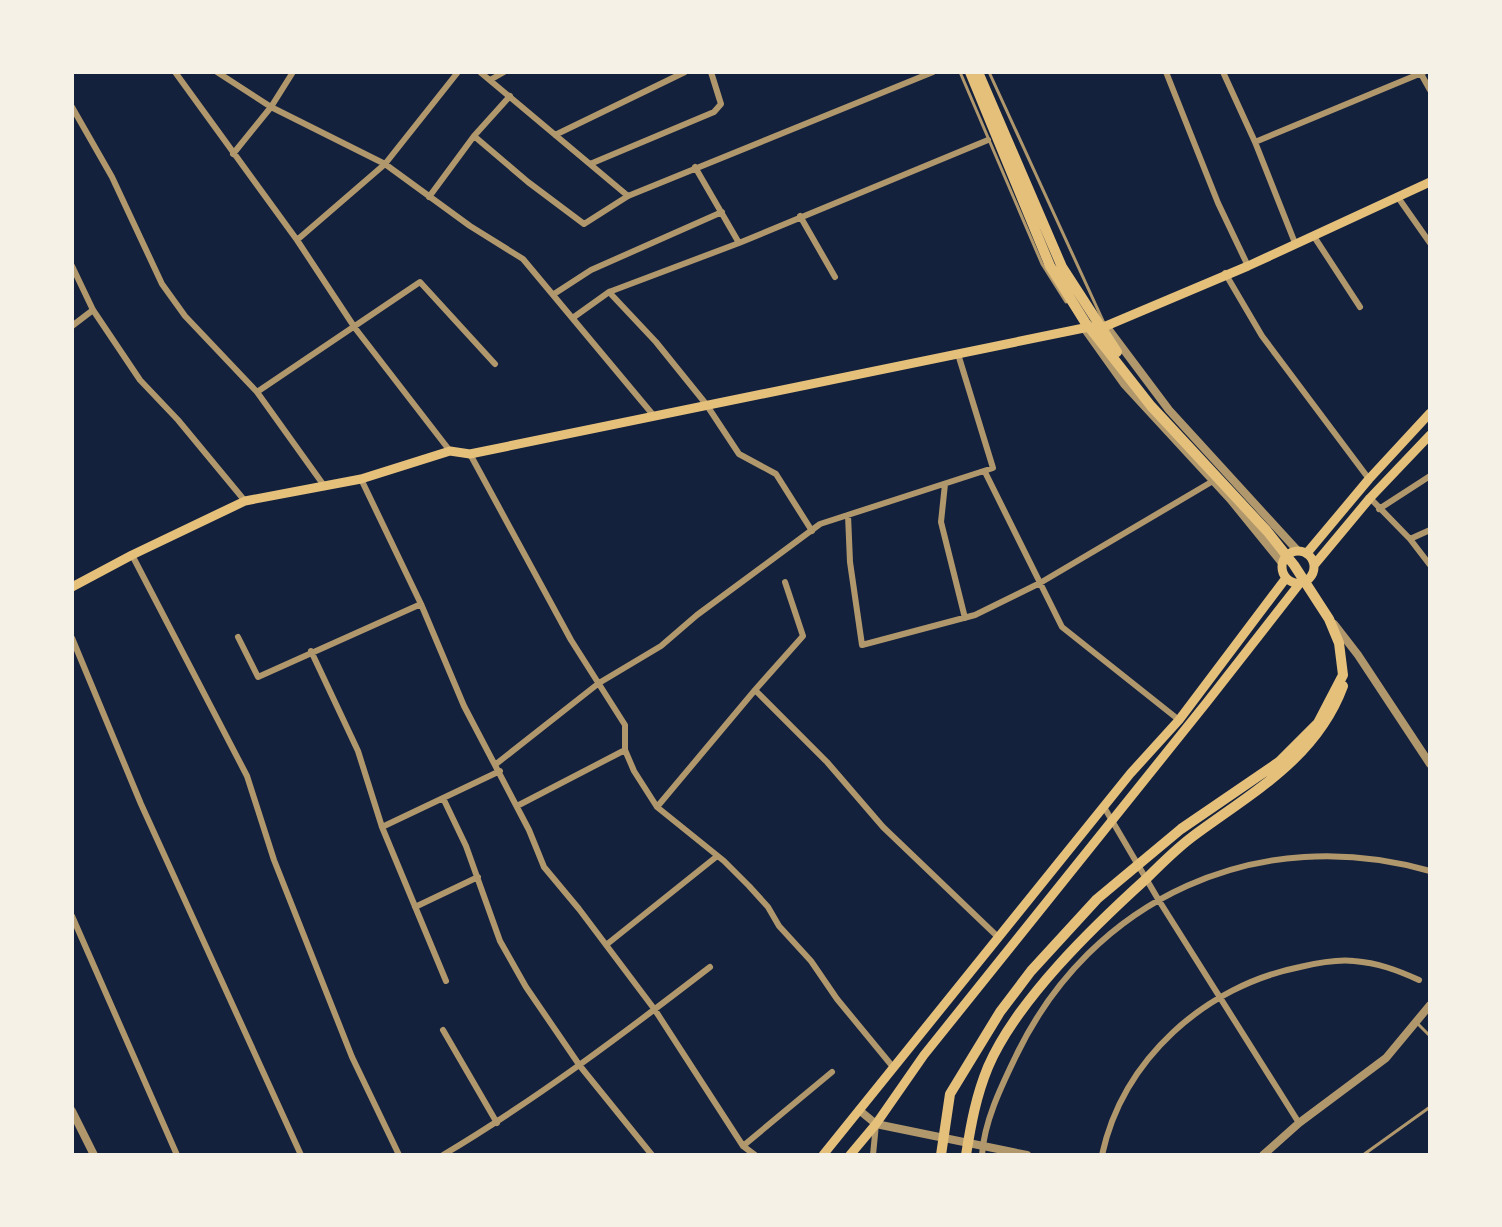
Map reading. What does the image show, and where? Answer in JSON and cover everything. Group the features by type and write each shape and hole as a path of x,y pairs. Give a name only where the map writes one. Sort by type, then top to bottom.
{"main road":[{"path":"966,1155 973,1110 989,1065 1043,984 1108,913 1189,839 1284,768 1316,738 1333,713 1347,677 1348,653 1336,623 1296,560 1126,366 1062,267 970,72"},
{"path":"941,1155 950,1094 1000,1012 1031,971 1097,899 1181,829 1279,762 1318,723 1343,675 1339,643 1329,619 1294,565 1267,531 1151,406 1085,322 1050,266 978,72"},
{"path":"74,582 245,501 361,479 450,451 470,454 706,404 1106,326 1225,273 1248,266 1430,182"},
{"path":"1286,578 1282,563 1287,554 1302,552 1430,413"},
{"path":"850,1155 876,1124 924,1055 1112,819 1301,583 1313,575 1315,564 1370,498 1430,435"},
{"path":"1302,552 1315,564"},
{"path":"1286,578 1301,583"},
{"path":"823,1155 1104,807 1179,720 1286,578"}],"street":[{"path":"175,72 297,240 355,328 450,451"},
{"path":"217,72 271,107 385,164 523,259 654,416"},
{"path":"233,154 271,107 293,72"},
{"path":"297,240 385,164 458,72"},
{"path":"480,72 628,196"},
{"path":"490,80 504,72"},
{"path":"555,135 685,72"},
{"path":"590,164 714,112 721,104 711,72"},
{"path":"474,136 584,224 628,196 933,72"},
{"path":"1166,72 1218,203 1248,266"},
{"path":"1223,72 1295,243"},
{"path":"1255,142 1422,72 1430,90"},
{"path":"429,197 474,136 510,96"},
{"path":"72,107 112,177 162,284 185,316 257,392 325,487"},
{"path":"574,317 609,292 739,243 988,140"},
{"path":"695,167 739,243"},
{"path":"1397,196 1430,243"},
{"path":"554,294 591,270 722,212"},
{"path":"800,216 835,277"},
{"path":"1313,235 1360,307"},
{"path":"72,266 93,310 140,380 178,420 245,501"},
{"path":"1225,273 1262,336 1369,479"},
{"path":"257,392 420,282 495,364"},
{"path":"609,292 656,342 706,404 739,454 776,474 812,531"},
{"path":"72,326 93,310"},
{"path":"1106,326 1169,410 1302,552"},
{"path":"1084,328 1124,384 1213,481 1282,563"},
{"path":"382,827 498,768 599,683 661,646 697,615 820,524 993,468 958,354"},
{"path":"470,454 571,640 625,725 625,750 634,771 657,807 724,861 768,907 779,926 811,961 837,999 893,1067"},
{"path":"985,472 1062,627 1179,720"},
{"path":"1379,509 1430,476"},
{"path":"361,479 421,604 464,706 517,806 544,867 655,1010 743,1146 755,1155"},
{"path":"848,515 850,562 862,645 965,618 1040,583 1213,481"},
{"path":"945,484 941,522 965,618"},
{"path":"1370,498 1410,539 1430,565"},
{"path":"1410,539 1430,530"},
{"path":"132,555 247,776 274,860 352,1057 399,1155"},
{"path":"657,807 803,636 785,582"},
{"path":"1301,583 1358,655 1430,764"},
{"path":"238,637 258,677 421,604"},
{"path":"72,638 141,804 301,1155"},
{"path":"311,651 358,751 382,827 446,981"},
{"path":"755,690 827,762 883,827 999,938"},
{"path":"517,806 625,750"},
{"path":"443,798 478,877 500,941 526,987 580,1066 652,1155"},
{"path":"1104,807 1299,1123"},
{"path":"982,1150 1006,1075 1040,1011 1092,948 1158,899 1206,877 1279,857 1349,855 1430,871"},
{"path":"606,945 716,857"},
{"path":"415,907 478,877"},
{"path":"72,916 177,1155"},
{"path":"1102,1155 1116,1109 1144,1064 1196,1012 1221,996 1281,971 1351,960 1386,966 1419,980"},
{"path":"443,1155 452,1153 580,1066 710,967"},
{"path":"1263,1155 1299,1123 1386,1058 1430,1005"},
{"path":"443,1030 497,1123"},
{"path":"743,1146 832,1072"},
{"path":"859,1110 876,1124 982,1150 1027,1155"},
{"path":"72,1111 94,1155"},
{"path":"873,1155 876,1124"}],"lane":[{"path":"960,72 1042,264 1084,328"},
{"path":"989,72 1106,326"},
{"path":"1417,1023 1430,1036"},
{"path":"1363,1155 1430,1107"}]}
